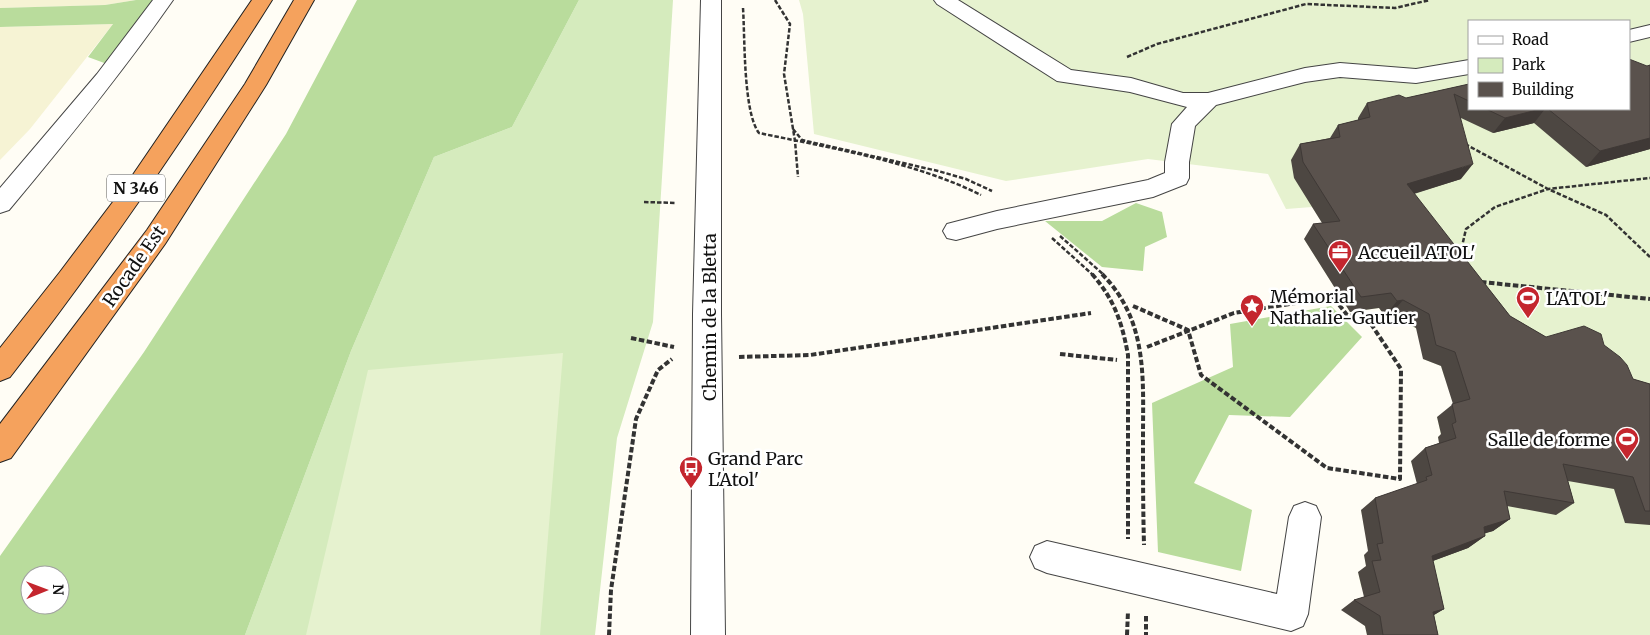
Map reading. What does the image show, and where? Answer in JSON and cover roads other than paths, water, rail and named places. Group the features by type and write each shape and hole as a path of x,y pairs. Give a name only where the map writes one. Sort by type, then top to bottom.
{"highway":[{"name":"N 346","path":"0,369 112,222 212,79 262,0"},
{"name":"Rocade Est","path":"0,448 156,237 254,86 304,0"}],"street":[{"path":"0,204 73,119 137,37 163,0"},
{"name":"Chemin de la Bletta","path":"708,635 696,352 711,0"},
{"path":"944,0 1065,76 1131,85 1183,100 1208,100 1305,75 1340,70 1416,76 1468,67"},
{"path":"1630,36 1650,31"},
{"path":"956,231 1025,214 1153,188 1177,178 1177,162 1184,124 1208,100"},
{"path":"1047,557 1291,614 1305,517"}],"place":[{"name":"Accueil ATOL'","path":"1340,273"},
{"name":"L'ATOL'","path":"1528,319"},
{"name":"Mémorial Nathalie-Gautier","path":"1252,327"},
{"name":"Salle de forme","path":"1627,460"},
{"name":"Grand Parc L'Atol'","path":"691,489"}]}
